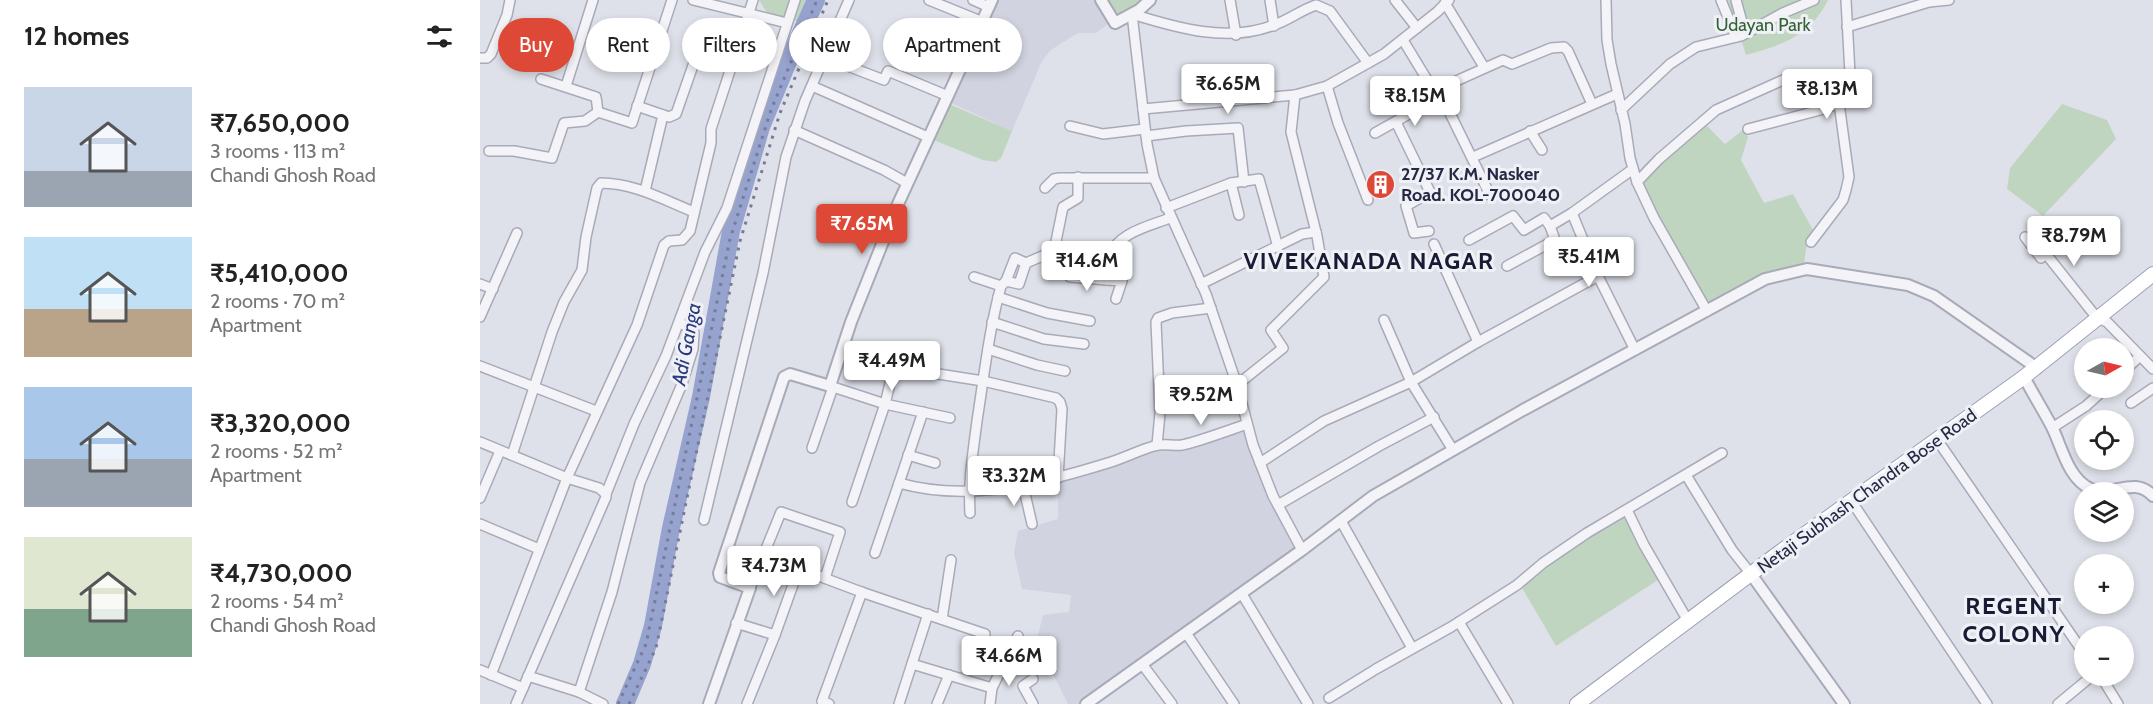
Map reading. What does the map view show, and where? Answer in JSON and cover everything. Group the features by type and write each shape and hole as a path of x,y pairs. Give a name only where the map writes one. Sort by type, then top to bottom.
{"main road":[{"name":"Netaji Subhash Chandra Bose Road","path":"1577,704 1751,574 2037,368 2153,274"}],"street":[{"path":"480,58 488,58 491,54 507,15 510,0"},
{"path":"566,86 593,0"},
{"path":"598,112 632,123 672,0"},
{"path":"693,0 787,23"},
{"path":"747,18 753,0"},
{"path":"516,704 679,322 705,252 727,208 795,0"},
{"path":"841,18 849,0"},
{"path":"929,0 972,18"},
{"path":"973,0 991,4 984,18"},
{"path":"1101,0 1115,23 1132,14 1150,0"},
{"path":"1230,0 1236,35"},
{"path":"1270,0 1274,26"},
{"path":"1395,0 1417,28"},
{"path":"1606,0 1607,40 1637,182 1654,218 1707,311"},
{"path":"1722,0 1741,35"},
{"path":"1736,0 1741,35"},
{"path":"1621,110 1664,70 1696,47 1741,35 1790,9 1814,0"},
{"path":"1748,129 1824,109 1849,99 1851,92 1846,0"},
{"path":"1847,27 1937,1 1949,0"},
{"path":"1143,109 1295,95 1327,86 1403,40 1447,2 1484,67"},
{"path":"1132,14 1191,30 1236,35 1274,26 1316,5 1330,11 1368,63"},
{"path":"1132,14 1146,132 1154,178 1211,308 1260,463 1278,506 1302,550"},
{"path":"1403,40 1439,93 1490,195"},
{"path":"1375,133 1484,67 1503,60 1512,64 1551,48 1564,47 1568,51 1592,104"},
{"path":"863,72 884,80 888,71 948,96"},
{"path":"637,106 669,117 676,114 691,72"},
{"path":"491,675 567,478 637,324 664,245 669,241 682,240 690,231 711,142 711,129 729,72"},
{"path":"704,520 763,273 783,167 794,130 818,72"},
{"path":"812,448 843,346 880,247 959,72"},
{"path":"541,79 596,97 598,112"},
{"path":"1637,182 1659,159 1716,110 1783,80"},
{"path":"1327,86 1342,134 1368,200"},
{"path":"812,87 928,137"},
{"path":"1473,157 1617,94"},
{"path":"1237,385 1283,348 1271,330 1323,277 1324,270 1316,232 1291,132 1295,95"},
{"path":"1812,242 1843,200 1849,177 1839,103"},
{"path":"489,151 514,151 552,158 564,123 585,121 598,112"},
{"path":"645,191 663,115"},
{"path":"1396,122 1430,192 1406,206 1414,233 1429,231"},
{"path":"1070,126 1103,134 1238,128 1244,182"},
{"path":"794,130 908,183"},
{"path":"1530,131 1542,150"},
{"path":"1550,226 1634,169"},
{"path":"1054,251 1063,207 1077,198 1078,177"},
{"path":"1045,188 1054,179 1154,178"},
{"path":"1107,280 1109,257 1119,241 1168,213 1231,183 1259,179 1278,247"},
{"path":"512,455 552,332 564,302 582,270 586,237 600,183 620,183 694,212"},
{"path":"1231,183 1239,215"},
{"path":"1572,213 1598,276 1635,350"},
{"path":"1469,240 1513,216 1524,230 1544,218 1555,240 1508,266"},
{"path":"1202,284 1302,234 1316,232"},
{"path":"480,317 517,233"},
{"path":"2025,237 2041,258 2046,254 2097,318 2107,322 2153,369"},
{"path":"1434,244 1478,342"},
{"path":"974,277 1018,284 1026,263 1054,251 1109,257"},
{"path":"1086,704 1242,594 1373,496 1764,279 1807,270 1908,285 1934,296 2037,368"},
{"path":"1260,463 1324,421 1411,382 1598,276"},
{"path":"1070,277 1122,281 1116,300"},
{"path":"970,513 968,490 983,381 992,322 1003,283"},
{"path":"480,284 493,289"},
{"path":"998,297 1047,313 1090,321"},
{"path":"1157,445 1160,413 1156,322 1158,318 1172,314 1211,308"},
{"path":"1384,320 1411,382 1453,450"},
{"path":"579,692 612,592 640,483 682,384 693,349 692,328 679,322"},
{"path":"992,322 1044,339 1084,344"},
{"path":"843,346 894,367 983,381 1056,398 1062,409 1058,478"},
{"path":"988,349 1037,365 1065,371"},
{"path":"2134,362 2140,356"},
{"path":"480,366 596,411"},
{"path":"852,502 885,404 894,367"},
{"path":"750,588 723,580 719,573 784,377 790,374 885,404 950,418"},
{"path":"2024,377 2052,428 2068,465 2079,479 2092,489 2108,490 2140,486 2153,496"},
{"path":"2131,403 2153,388"},
{"path":"2052,428 2095,398"},
{"path":"874,554 922,412"},
{"path":"1278,506 1379,446 1434,417"},
{"path":"899,483 935,491 1023,485 1058,478 1157,445 1173,446 1197,441 1247,424"},
{"path":"1938,441 2074,639"},
{"path":"480,442 567,478 599,488 606,494"},
{"path":"480,498 500,451"},
{"path":"1329,698 1459,622 1517,585 1552,557 1722,453"},
{"path":"908,455 935,463"},
{"path":"1686,475 1732,550 1844,704"},
{"path":"1023,485 1032,524"},
{"path":"1852,502 1987,704"},
{"path":"1627,510 1644,545 1688,621"},
{"path":"709,704 736,623 780,512 840,532 825,578"},
{"path":"1341,521 1412,648"},
{"path":"480,524 539,549"},
{"path":"763,555 862,592 986,634"},
{"path":"942,619 951,560"},
{"path":"747,704 799,568"},
{"path":"824,703 862,592"},
{"path":"1242,594 1308,704"},
{"path":"899,704 928,614"},
{"path":"1459,622 1508,704"},
{"path":"736,623 775,635"},
{"path":"1186,633 1234,704"},
{"path":"990,704 992,688 1018,636"},
{"path":"912,664 992,688"},
{"path":"1142,664 1172,704"},
{"path":"480,670 522,688"},
{"path":"938,704 949,675"},
{"path":"528,676 579,692 603,704"},
{"path":"1033,679 1023,686 1033,704"},
{"path":"2058,704 2080,686"},
{"path":"2107,686 2118,704"}],"shaded area":[{"path":"997,0 1098,0 1111,22 1096,33 1078,33 1051,50 1042,61 1012,131 949,102 963,72 1022,72 1022,18 989,18"},
{"path":"1246,426 1300,549 1082,704 1068,704 1050,668 1038,635 1043,615 1069,612 1071,595 1022,589 1014,553 1018,531 1058,519 1058,482 1158,448 1192,449"}],"green space":[{"path":"759,0 813,0 805,18 777,21 777,18 770,18"},
{"path":"1105,0 1146,0 1117,19"},
{"name":"Udayan Park","path":"1728,0 1828,0 1813,22 1794,37 1771,48 1746,55"},
{"path":"949,104 1012,131 1001,158 996,162 983,160 931,139"},
{"path":"2062,104 2107,120 2116,139 2043,216 2007,189 2010,168"},
{"path":"1705,124 1725,144 1744,129 1748,137 1741,160 1764,203 1793,194 1814,232 1806,249 1804,265 1790,267 1765,276 1706,310 1657,220 1642,183"},
{"path":"1625,515 1661,578 1556,646 1521,586 1538,568"}],"waterway":[{"name":"Adi Ganga","path":"625,704 642,664 653,626 671,528 701,397 731,231 761,127 816,0"}],"railway":[{"path":"618,704 646,644 730,239 771,110 817,0"},
{"path":"629,704 656,648 740,241 780,113 828,0"}],"place":[{"name":"27/37 K.M. Nasker Road. KOL-700040","path":"1380,184"}],"district":[{"name":"VIVEKANADA NAGAR","path":"1369,260"},
{"name":"REGENT COLONY","path":"2014,619"}]}
